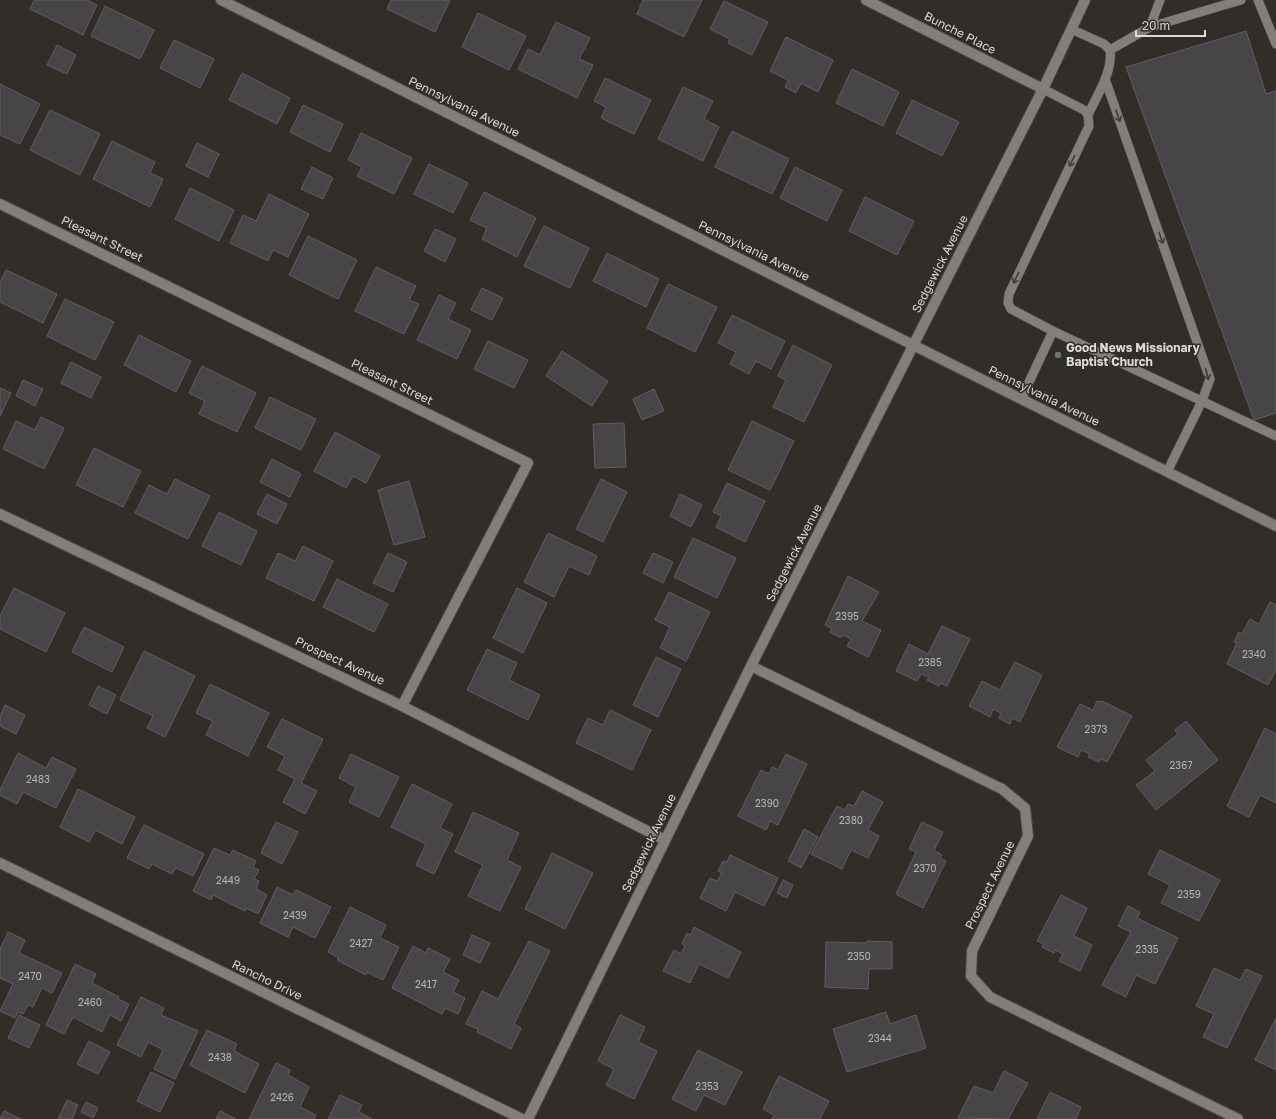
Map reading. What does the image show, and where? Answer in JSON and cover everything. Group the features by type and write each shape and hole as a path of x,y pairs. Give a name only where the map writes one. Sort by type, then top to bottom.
{"street":[{"name":"Pennsylvania Avenue","path":"221,0 1276,526"},
{"name":"Bunche Place","path":"866,0 1043,89"},
{"name":"Sedgewick Avenue","path":"528,1119 751,666 1043,89 1085,0"},
{"name":"Pleasant Street","path":"0,204 528,463 402,706"},
{"name":"Prospect Avenue","path":"0,514 402,706 665,840"},
{"name":"Prospect Avenue","path":"751,666 1002,789 1025,808 1028,836 972,951 971,976 990,996 1238,1119"},
{"name":"Rancho Drive","path":"0,863 522,1119"}],"lane":[{"path":"1150,28 1160,0"},
{"path":"1110,50 1150,28 1241,0"},
{"path":"1258,0 1276,44"},
{"path":"1072,29 1104,44 1110,50 1112,60 1088,115 1089,126 1009,294 1008,303 1011,309 1054,331 1276,436"},
{"path":"1105,79 1210,379 1202,401 1167,472"},
{"path":"1043,89 1084,110 1088,115"},
{"path":"1021,399 1054,331"}],"building":[{"path":"34,0 87,0 97,5 83,35 30,9"},
{"path":"391,0 450,0 435,32 387,9"},
{"path":"643,0 702,0 684,37 637,14"},
{"path":"724,1 768,22 752,55 728,43 730,39 710,29"},
{"path":"105,6 154,30 140,59 91,36"},
{"path":"478,13 526,36 509,70 462,47"},
{"path":"556,22 590,38 579,59 593,65 577,98 518,69 528,49 540,55"},
{"path":"1246,31 1266,94 1276,91 1276,413 1254,420 1126,67"},
{"path":"786,37 833,60 818,92 801,83 796,93 785,87 788,80 770,71"},
{"path":"174,40 214,59 200,88 160,68"},
{"path":"57,45 76,55 67,74 47,65"},
{"path":"852,69 899,92 883,126 836,103"},
{"path":"242,73 290,98 277,124 229,100"},
{"path":"605,78 651,100 634,134 601,118 606,107 594,101"},
{"path":"0,84 40,104 20,144 0,135"},
{"path":"683,87 713,101 704,119 719,127 703,161 658,139"},
{"path":"912,100 959,122 942,156 896,133"},
{"path":"303,105 343,124 330,152 290,132"},
{"path":"50,110 100,134 80,175 30,150"},
{"path":"732,131 789,159 772,194 715,167"},
{"path":"361,133 412,158 394,194 357,176 362,167 348,160"},
{"path":"112,141 155,162 150,173 163,179 150,207 93,179"},
{"path":"197,143 219,154 208,177 186,166"},
{"path":"429,164 468,183 453,213 414,194"},
{"path":"312,167 333,178 323,199 301,189"},
{"path":"795,167 842,190 827,221 780,198"},
{"path":"190,188 234,210 219,241 175,219"},
{"path":"484,192 536,218 517,257 482,239 487,228 470,220"},
{"path":"269,194 309,214 288,257 273,250 268,261 230,243 243,215 256,221"},
{"path":"865,197 914,221 897,255 849,231"},
{"path":"544,226 589,248 570,288 524,266"},
{"path":"435,229 456,239 445,262 424,251"},
{"path":"308,236 357,260 338,299 289,275"},
{"path":"607,253 659,279 646,307 593,281"},
{"path":"376,267 416,286 409,300 419,304 404,334 355,311"},
{"path":"6,270 57,294 43,323 0,302 0,283"},
{"path":"668,284 717,307 695,352 647,328"},
{"path":"482,288 503,298 492,320 471,310"},
{"path":"439,295 456,303 448,319 471,330 457,359 417,340"},
{"path":"65,299 114,322 95,360 47,336"},
{"path":"732,315 785,341 771,369 756,361 749,374 730,364 736,352 718,343"},
{"path":"139,335 191,361 176,392 124,365"},
{"path":"488,341 528,360 514,388 474,369"},
{"path":"793,345 832,365 804,422 773,407 786,380 778,376"},
{"path":"562,351 608,381 592,406 546,376"},
{"path":"71,362 101,377 91,398 61,383"},
{"path":"202,366 256,393 237,432 199,414 205,401 189,393"},
{"path":"23,380 43,389 35,406 16,396"},
{"path":"0,388 11,393 0,416"},
{"path":"654,389 664,411 642,420 633,399"},
{"path":"270,397 316,419 301,450 255,428"},
{"path":"41,417 64,428 44,469 3,449 16,421 35,430"},
{"path":"752,421 794,441 770,490 728,470"},
{"path":"624,423 626,467 595,468 593,424"},
{"path":"335,432 380,456 366,483 353,476 346,488 314,471"},
{"path":"94,448 141,471 123,507 76,485"},
{"path":"272,459 301,474 290,497 260,482"},
{"path":"175,479 210,496 188,539 135,513 149,485 167,494"},
{"path":"601,479 627,492 603,542 576,529"},
{"path":"409,481 425,537 394,545 378,490"},
{"path":"727,483 765,501 745,542 716,527 721,516 713,512"},
{"path":"267,494 287,504 277,524 257,514"},
{"path":"680,494 702,505 691,527 670,516"},
{"path":"219,512 257,531 241,565 202,546"},
{"path":"548,533 597,556 589,575 569,566 554,597 524,582"},
{"path":"693,538 736,558 717,598 674,577"},
{"path":"303,546 333,561 314,601 266,578 278,553 295,561"},
{"path":"388,553 407,562 393,592 373,583"},
{"path":"653,553 673,562 663,583 643,573"},
{"path":"848,576 879,592 862,621 881,630 868,657 847,646 851,639 843,635 841,638 830,632 832,629 825,625"},
{"path":"337,579 388,604 374,632 323,607"},
{"path":"14,588 65,613 46,652 0,629 0,616"},
{"path":"517,588 547,603 523,653 493,638"},
{"path":"669,592 710,612 686,661 660,648 670,627 655,620"},
{"path":"1270,602 1276,605 1276,670 1268,685 1227,664 1237,643 1234,642 1239,632 1242,634 1250,619 1259,624"},
{"path":"942,626 970,639 947,686 940,683 939,686 927,680 929,677 921,674 917,681 896,671 909,644 928,654"},
{"path":"84,627 124,647 112,672 72,652"},
{"path":"487,649 517,663 509,680 540,695 528,720 467,690"},
{"path":"144,651 195,676 165,737 147,728 153,716 120,700"},
{"path":"656,657 681,669 658,717 633,705"},
{"path":"1015,662 1042,675 1020,722 1012,718 1010,724 999,718 1001,713 993,709 990,717 969,706 982,681 1000,690"},
{"path":"210,684 269,713 248,756 206,735 213,721 196,713"},
{"path":"98,686 116,695 107,714 89,705"},
{"path":"1097,701 1102,701 1132,716 1107,762 1101,759 1099,762 1088,757 1090,754 1081,750 1078,757 1057,747 1080,704 1093,710"},
{"path":"5,705 25,715 16,734 0,726 0,716"},
{"path":"610,710 651,730 632,770 576,743 588,718 603,725"},
{"path":"282,719 323,739 301,783 317,791 305,814 283,802 295,779 278,770 285,756 267,747"},
{"path":"1186,721 1218,760 1156,810 1136,785 1155,771 1146,760 1178,734 1175,730"},
{"path":"1265,728 1276,734 1276,803 1260,795 1249,817 1227,806"},
{"path":"18,753 46,768 52,757 76,769 56,808 23,792 17,804 0,795 0,790"},
{"path":"351,754 399,777 379,817 349,802 356,787 339,778"},
{"path":"786,754 807,764 778,825 770,821 766,830 738,816 761,770 769,774 772,767 778,770"},
{"path":"412,784 452,804 440,828 453,834 434,874 416,865 426,844 391,827"},
{"path":"78,789 135,817 122,844 95,830 89,842 60,827"},
{"path":"862,791 883,802 868,830 879,836 868,858 851,850 842,869 811,854 837,806 845,810 848,804 854,806"},
{"path":"473,812 519,833 507,860 521,867 500,911 468,896 483,865 455,852"},
{"path":"276,822 298,832 282,864 261,853"},
{"path":"922,822 943,832 934,850 942,855 940,858 946,861 923,908 896,894 916,852 909,849"},
{"path":"144,825 204,854 193,876 176,868 172,874 152,864 149,869 127,858"},
{"path":"804,829 818,837 801,868 788,861"},
{"path":"214,848 230,855 233,850 256,861 253,867 259,870 254,879 259,881 256,889 267,895 258,914 246,908 245,911 213,895 211,900 193,891"},
{"path":"1160,850 1220,880 1199,921 1161,903 1170,885 1148,874"},
{"path":"552,853 593,873 565,929 525,909"},
{"path":"730,855 778,878 764,906 735,892 726,911 700,898 710,878 717,881 722,873 718,871 723,861 727,862"},
{"path":"783,880 793,885 787,898 777,893"},
{"path":"277,887 293,895 296,890 331,907 315,938 293,927 288,937 260,923"},
{"path":"1061,895 1087,908 1074,936 1092,945 1080,971 1059,961 1063,954 1055,950 1054,953 1042,947 1044,944 1037,941"},
{"path":"1128,906 1140,912 1137,918 1178,938 1155,984 1136,975 1126,997 1102,985 1131,932 1118,926"},
{"path":"350,907 386,925 380,938 399,947 383,980 367,972 366,975 337,960 339,958 328,952"},
{"path":"694,927 741,952 728,978 699,964 690,983 663,971 674,950 681,954 685,946 682,944 687,933 691,935"},
{"path":"8,932 25,940 19,953 62,973 52,993 42,988 33,1007 28,1005 23,1014 18,1012 15,1018 0,1011 13,984 0,978 0,949"},
{"path":"472,935 490,943 480,963 463,955"},
{"path":"529,941 550,951 514,1024 521,1028 511,1049 477,1032 478,1029 466,1024 482,991 498,999"},
{"path":"867,941 892,942 892,969 869,969 868,989 825,987 826,942 866,943"},
{"path":"413,946 426,953 428,948 450,959 443,972 459,980 453,992 465,998 458,1014 445,1008 442,1014 392,988"},
{"path":"75,964 96,974 92,983 129,1004 121,1021 110,1015 102,1032 73,1017 64,1034 46,1025"},
{"path":"1214,968 1240,980 1246,969 1262,976 1227,1048 1203,1037 1214,1014 1196,1006"},
{"path":"141,997 164,1008 161,1015 198,1031 175,1079 154,1069 163,1050 148,1042 141,1057 117,1045"},
{"path":"886,1012 890,1024 916,1015 926,1048 847,1072 833,1029"},
{"path":"19,1015 40,1025 29,1048 8,1038"},
{"path":"620,1015 645,1027 638,1042 657,1051 634,1099 606,1085 614,1069 598,1061"},
{"path":"1276,1018 1276,1070 1255,1060"},
{"path":"207,1030 237,1044 234,1051 259,1064 245,1093 190,1065"},
{"path":"89,1041 110,1052 98,1074 77,1064"},
{"path":"698,1050 742,1072 725,1105 704,1095 696,1111 672,1099"},
{"path":"276,1063 290,1070 288,1075 309,1087 300,1107 316,1115 314,1119 249,1119"},
{"path":"1004,1071 1028,1083 1008,1119 958,1118 974,1086 993,1093"},
{"path":"151,1072 174,1083 160,1112 137,1101"},
{"path":"779,1076 829,1101 820,1119 772,1119 774,1115 763,1109"},
{"path":"1050,1092 1081,1107 1076,1119 1037,1119"},
{"path":"340,1095 362,1105 359,1112 372,1119 328,1119"},
{"path":"67,1100 78,1105 72,1119 58,1119"},
{"path":"86,1102 98,1108 93,1118 81,1112"},
{"path":"4,1111 21,1119 0,1119"},
{"path":"220,1111 236,1119 216,1119"}],"place":[{"name":"Good News Missionary Baptist Church","path":"1058,355"}]}
